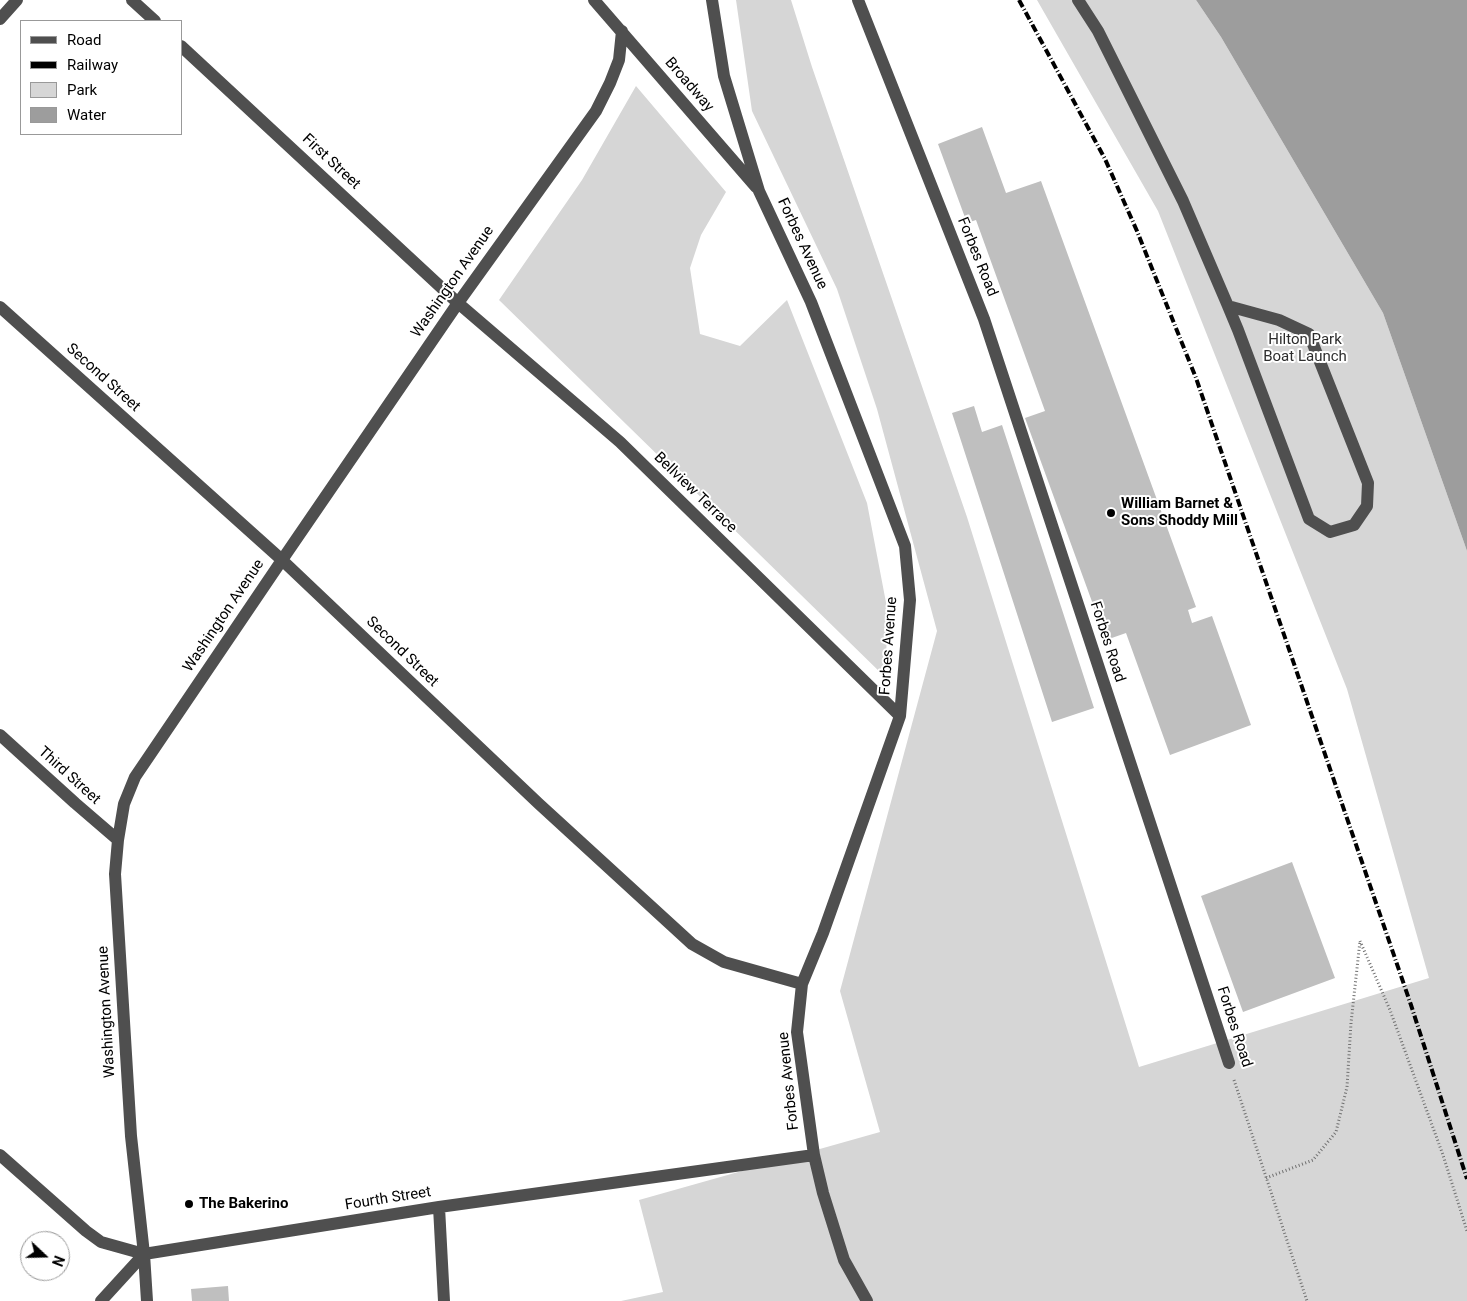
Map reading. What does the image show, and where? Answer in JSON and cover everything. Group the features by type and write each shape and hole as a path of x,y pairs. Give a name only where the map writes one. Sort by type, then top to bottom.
{"street":[{"path":"0,19 17,0"},
{"path":"132,0 154,20"},
{"name":"Broadway","path":"594,0 759,192"},
{"name":"Forbes Avenue","path":"712,0 724,76 759,192 811,302 905,546 910,600 900,716 823,933 802,984 797,1032 814,1155 823,1193 844,1260 867,1301"},
{"name":"Forbes Road","path":"858,0 984,319 1228,1063"},
{"path":"1078,0 1098,31 1182,201 1238,330 1309,519 1330,532 1354,525 1367,506 1368,483 1309,334 1279,320 1228,306"},
{"name":"Washington Avenue","path":"147,1301 144,1254 131,1136 115,874 124,804 135,777 282,560 458,303 596,111 619,60 622,31"},
{"name":"First Street","path":"182,47 458,303"},
{"name":"Bellview Terrace","path":"458,303 620,442 900,716"},
{"name":"Second Street","path":"0,307 282,560 538,803 692,944 724,962 802,984"},
{"name":"Third Street","path":"0,735 118,840"},
{"name":"Fourth Street","path":"0,1155 101,1242 144,1254 440,1207 814,1155"},
{"path":"440,1207 444,1301"},
{"path":"101,1301 144,1254"}],"path":[{"path":"1266,1178 1313,1160 1336,1132 1347,1087 1351,1023 1360,941 1397,1028 1443,1155 1467,1232"},
{"name":"Forbes Road","path":"1228,1063 1307,1301"}],"green space":[{"name":"Hilton Park Boat Launch","path":"736,0 791,0 812,67 967,517 1139,1067 1429,978 1347,689 1158,211 1037,0 1196,0 1221,37 1383,313 1467,551 1467,1301 621,1301 663,1292 639,1200 880,1132 840,991 937,631 877,409 837,289 752,111"},
{"path":"636,86 726,192 701,235 690,268 700,334 740,346 787,300 867,503 888,613 885,677 499,300 582,180"}],"water":[{"path":"1196,0 1467,0 1467,551 1383,313 1221,37"}],"building":[{"name":"William Barnet & Sons Shoddy Mill","path":"982,127 1006,193 1041,181 1196,607 1188,610 1192,623 1212,616 1251,725 1170,755 1126,633 1106,640 1025,418 1045,411 976,220 967,223 938,144"},
{"path":"974,406 982,432 1002,425 1094,708 1052,722 952,413"},
{"path":"1292,862 1335,978 1243,1012 1201,896"},
{"path":"228,1286 229,1301 192,1301 191,1289"}],"railway":[{"path":"1019,0 1105,159 1137,231 1196,378 1411,1005 1467,1179"}],"place":[{"name":"William Barnet & Sons Shoddy Mill","path":"1111,513"},
{"name":"The Bakerino","path":"189,1204"}]}
